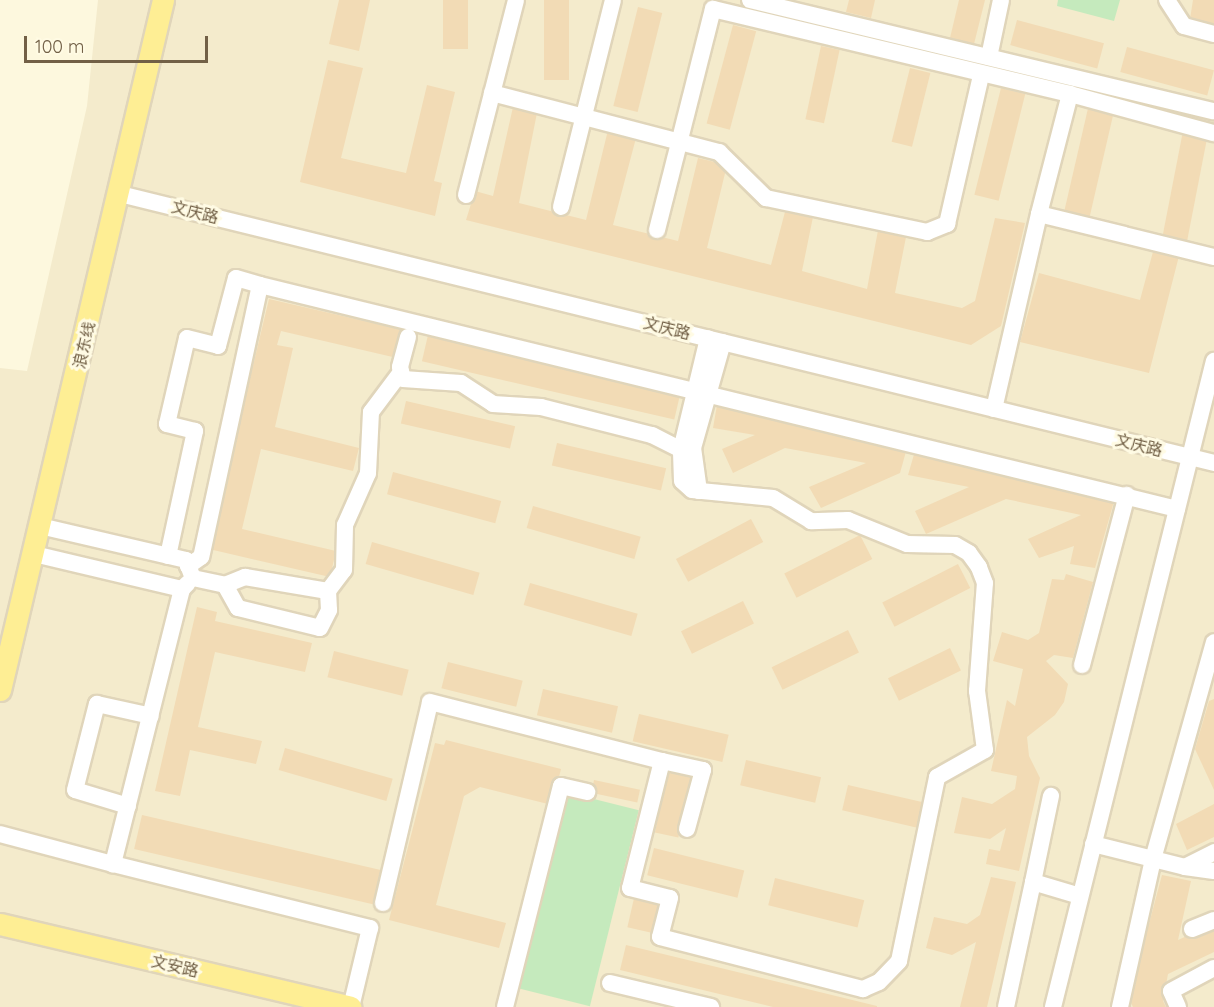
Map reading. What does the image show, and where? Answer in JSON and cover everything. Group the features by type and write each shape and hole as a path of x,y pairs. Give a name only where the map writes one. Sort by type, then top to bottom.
{"main road":[{"name":"浪东线","path":"0,690 120,194 163,0"},
{"name":"文安路","path":"0,924 351,1007"}],"street":[{"path":"466,195 516,0"},
{"path":"561,207 613,0"},
{"path":"750,0 1214,111"},
{"path":"989,57 1001,0"},
{"path":"1166,0 1184,26 1214,34"},
{"path":"657,230 713,9 981,76 1070,94 1214,133"},
{"path":"492,93 719,152 766,198 927,232 947,224 981,76"},
{"path":"994,409 1070,94"},
{"name":"文庆路","path":"120,194 1214,463"},
{"path":"1040,214 1214,257"},
{"path":"168,556 195,431 167,424 187,338 218,346 236,278 1177,509"},
{"path":"114,864 188,578 201,557 260,285"},
{"path":"225,585 238,608 320,627 329,610 328,591 344,570 345,525 368,473 370,412 401,372 408,337"},
{"path":"662,761 630,888 670,898 660,937 863,989 879,982 899,961 937,777 985,750 977,691 985,583 969,553 955,545 906,544 848,520 811,521 773,498 692,490 682,481 681,450 702,393 716,340"},
{"path":"1053,1007 1214,361"},
{"path":"401,372 403,378 461,383 493,404 541,407 652,435 681,450"},
{"path":"699,491 693,448 702,393"},
{"path":"1082,666 1127,495"},
{"path":"40,526 186,560 188,578"},
{"path":"34,554 225,585 245,577 328,591"},
{"path":"1120,1007 1153,859 1214,642"},
{"path":"383,903 430,702 703,771 687,828"},
{"path":"128,806 75,790 97,704 151,717"},
{"path":"505,1007 561,786 587,792"},
{"path":"1006,1007 1052,796"},
{"path":"0,834 370,928 351,1007"},
{"path":"1093,844 1185,867 1214,871"},
{"path":"1185,867 1214,852"},
{"path":"1033,882 1080,896"},
{"path":"1192,929 1214,920"},
{"path":"1178,1007 1171,992 1214,968"},
{"path":"610,983 711,1007"}],"shaded area":[{"path":"98,0 1214,0 1214,1007 0,1007 0,368 27,371 87,106"}],"green space":[{"path":"1058,0 1120,0 1114,21 1057,6"},
{"path":"566,792 639,810 590,1006 517,988"}],"building":[{"path":"339,0 370,0 359,51 329,44"},
{"path":"443,0 468,0 468,49 443,49"},
{"path":"544,0 569,0 569,80 544,80"},
{"path":"849,0 875,0 871,18 846,12"},
{"path":"959,0 985,0 974,44 950,38"},
{"path":"1193,0 1214,0 1214,25 1190,19"},
{"path":"638,7 662,13 638,112 613,106"},
{"path":"1017,20 1104,43 1097,68 1010,45"},
{"path":"733,25 756,31 730,130 707,124"},
{"path":"821,46 840,50 824,123 805,119"},
{"path":"1127,47 1214,70 1207,95 1120,72"},
{"path":"328,60 363,68 341,158 406,173 427,85 455,92 434,181 442,183 435,216 300,182"},
{"path":"910,68 930,73 912,147 892,142"},
{"path":"1001,88 1025,94 999,201 974,195"},
{"path":"1089,104 1114,110 1090,217 1064,211"},
{"path":"513,107 537,113 519,203 586,220 608,130 636,138 613,225 678,241 698,158 727,165 707,248 771,265 786,208 814,212 802,271 867,289 879,225 907,232 895,293 962,308 975,301 995,218 1025,223 1001,326 971,345 466,220 475,191 493,196"},
{"path":"1183,131 1208,136 1187,243 1162,238"},
{"path":"1154,248 1179,256 1149,373 1020,342 1039,273 1140,300"},
{"path":"269,299 403,330 397,358 281,331 277,345 293,348 275,427 359,448 353,471 261,449 242,529 336,551 330,577 209,549"},
{"path":"428,335 680,393 674,420 422,361"},
{"path":"406,401 515,426 510,449 401,423"},
{"path":"717,405 907,448 900,473 821,508 809,487 866,463 785,448 733,473 722,449 755,435 713,428"},
{"path":"557,443 666,468 661,491 552,465"},
{"path":"915,451 1115,498 1095,568 1070,564 1074,546 1039,558 1028,539 1081,515 1006,499 926,534 915,511 969,487 908,475"},
{"path":"393,472 501,501 495,523 387,494"},
{"path":"533,506 641,537 634,559 527,528"},
{"path":"751,519 763,542 688,582 676,559"},
{"path":"860,535 872,559 797,598 784,574"},
{"path":"372,542 480,573 473,595 366,564"},
{"path":"958,564 970,588 895,627 882,603"},
{"path":"1066,574 1093,582 1073,658 1054,655 1046,661 1068,684 1064,702 1055,715 1027,737 1029,756 1040,778 1019,871 986,864 989,849 1000,851 1006,828 990,839 954,833 962,797 992,804 1015,789 1017,776 991,771 1007,700 1015,706 1023,669 993,661 1002,632 1028,640 1039,633 1052,579 1064,580"},
{"path":"530,583 638,614 631,636 524,605"},
{"path":"743,601 754,623 692,654 681,631"},
{"path":"197,607 217,612 215,621 312,643 305,672 215,652 198,727 262,741 256,764 190,750 180,796 155,791"},
{"path":"848,630 859,652 783,690 772,667"},
{"path":"950,648 961,670 899,701 888,678"},
{"path":"334,651 409,670 402,696 327,677"},
{"path":"448,662 523,681 516,707 441,688"},
{"path":"543,689 618,706 612,733 537,715"},
{"path":"1214,699 1214,790 1195,749 1209,701"},
{"path":"639,714 729,735 722,762 633,741"},
{"path":"446,740 561,769 552,805 480,787 464,796 436,905 506,923 499,948 389,920 435,743 444,745"},
{"path":"285,748 393,779 386,801 279,770"},
{"path":"746,760 821,777 815,803 740,785"},
{"path":"668,771 691,776 678,838 655,833"},
{"path":"594,780 640,790 637,802 591,793"},
{"path":"848,785 923,802 917,828 842,810"},
{"path":"1214,804 1214,837 1187,850 1176,824"},
{"path":"142,815 381,870 373,904 134,849"},
{"path":"654,848 744,870 737,898 647,875"},
{"path":"1162,875 1191,881 1178,940 1214,924 1214,952 1168,974 1163,1001 1166,1007 1133,1007 1129,999"},
{"path":"991,877 1016,882 987,1007 960,1007 976,942 952,955 926,948 934,917 967,924 980,915"},
{"path":"775,878 864,900 857,927 768,905"},
{"path":"635,894 661,900 654,933 627,927"},
{"path":"626,945 877,1007 773,1007 620,970"}]}
